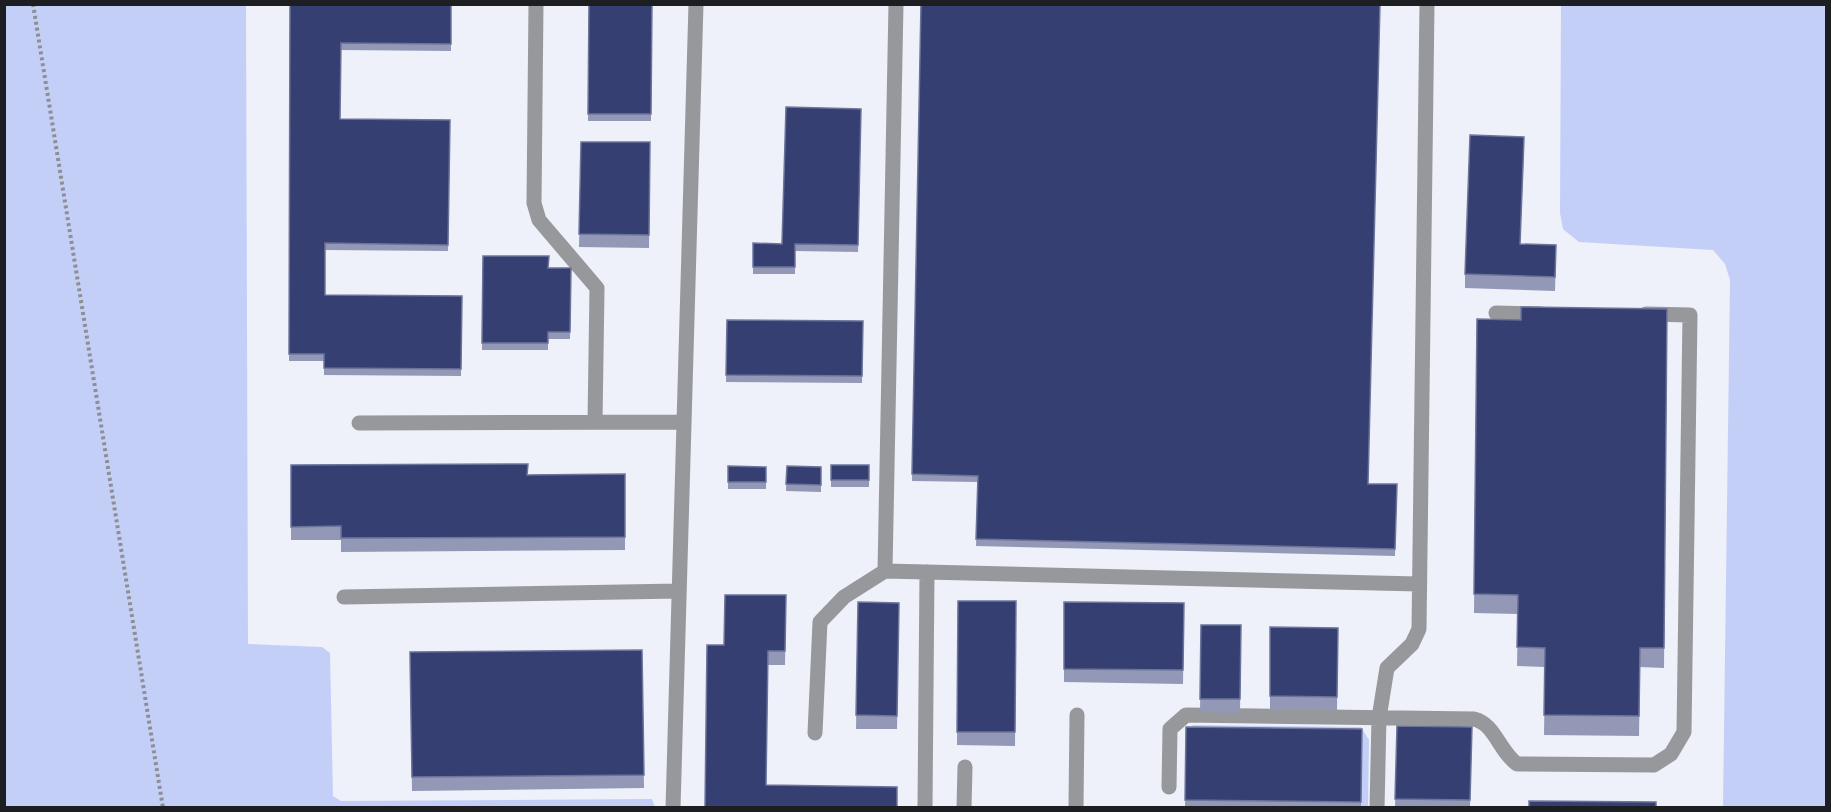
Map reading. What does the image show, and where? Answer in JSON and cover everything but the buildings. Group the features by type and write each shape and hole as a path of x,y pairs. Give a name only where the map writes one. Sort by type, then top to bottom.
{"lane":[{"path":"536,4 534,203 539,220 597,288 595,422"},
{"path":"673,807 696,4"},
{"path":"885,571 896,4"},
{"path":"1377,807 1379,718 1387,668 1417,636 1427,4"},
{"path":"1496,313 1553,314"},
{"path":"1169,787 1170,729 1186,715 1478,720 1490,728 1503,752 1517,764 1659,764 1671,754 1684,732 1689,315 1633,314"},
{"path":"359,423 684,422"},
{"path":"814,733 820,622 844,597 885,571 1418,584"},
{"path":"925,807 927,573"},
{"path":"344,597 679,591"},
{"path":"1076,807 1077,715"},
{"path":"964,807 965,766"}],"path":[{"path":"33,4 163,807"}],"shaded area":[{"path":"5,4 246,5 248,644 322,647 330,653 333,796 341,801 652,799 655,807 5,807"},
{"path":"1823,4 1826,9 1826,807 1723,807 1730,280 1725,264 1713,250 1579,242 1563,229 1560,213 1561,5"},
{"path":"1193,725 1361,727 1369,740 1368,807 1361,807 1362,743 1188,730"}]}
